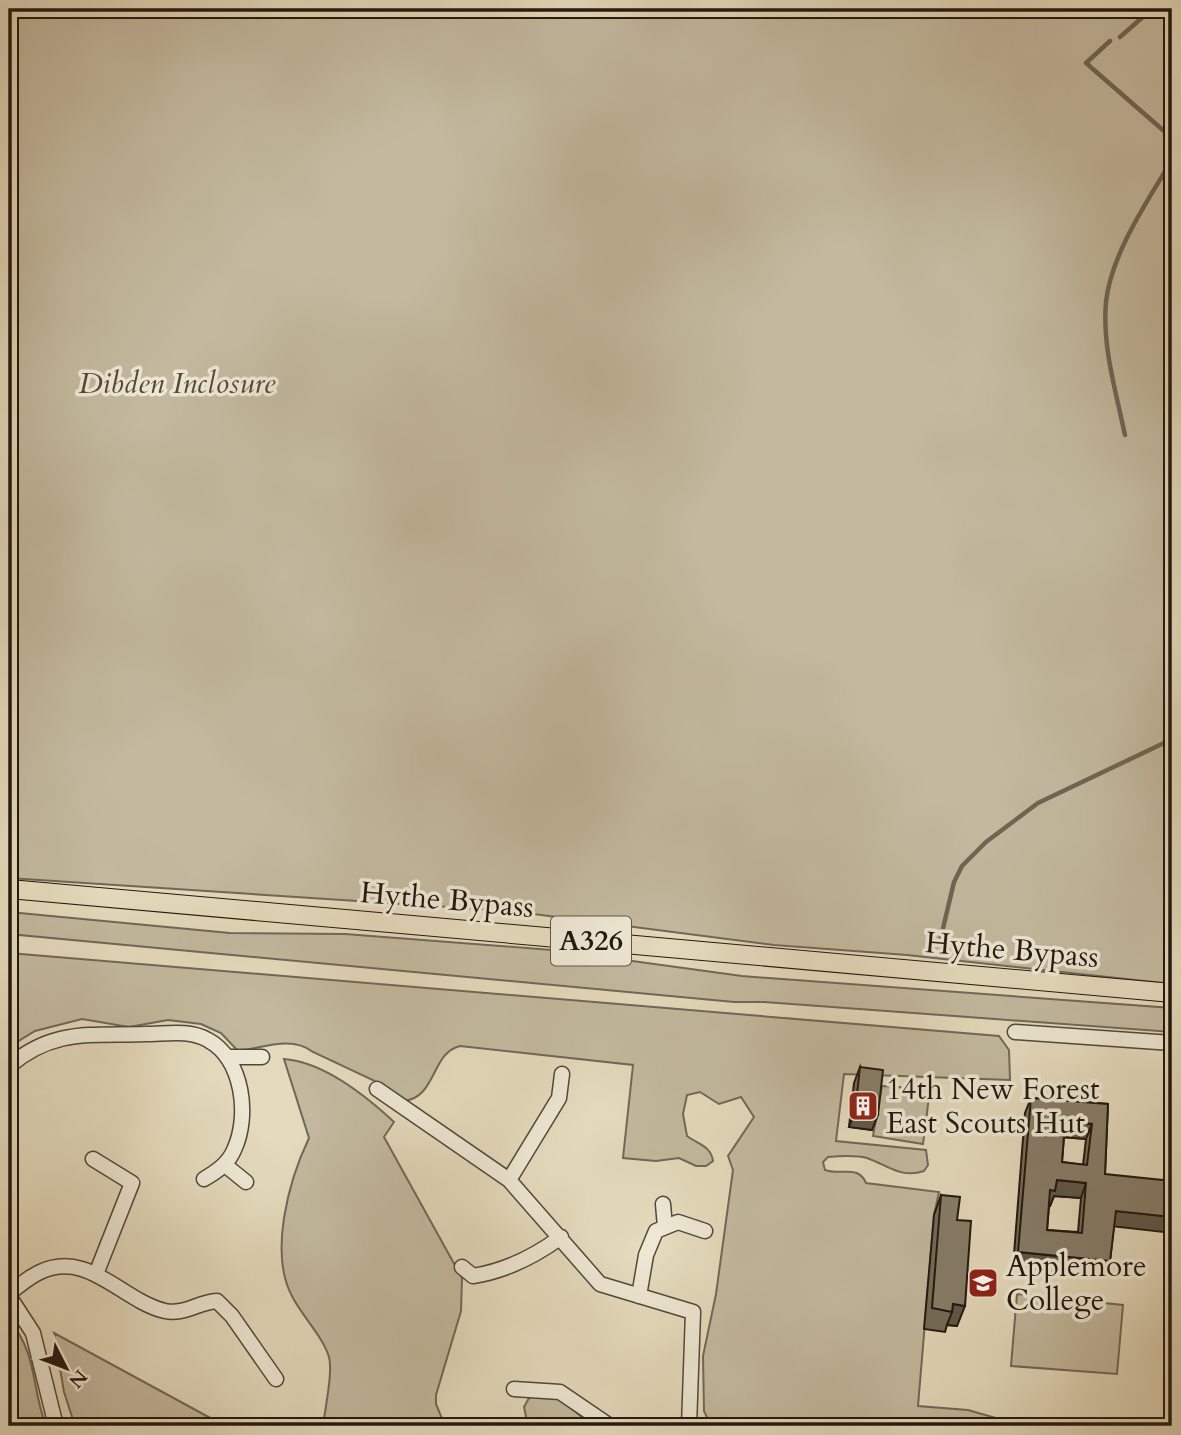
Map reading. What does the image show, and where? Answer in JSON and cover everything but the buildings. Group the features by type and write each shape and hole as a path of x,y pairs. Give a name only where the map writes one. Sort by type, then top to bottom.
{"main road":[{"name":"Hythe Bypass","path":"9,889 1172,993"}],"street":[{"path":"9,1066 39,1045 70,1035 100,1032 197,1034 229,1057 261,1057"},
{"path":"1015,1032 1172,1042"},
{"path":"204,1179 225,1165 234,1152 241,1124 239,1088 229,1057"},
{"path":"509,1180 559,1098 562,1074"},
{"path":"377,1089 509,1180 600,1284 693,1312 690,1426"},
{"path":"93,1158 134,1178 96,1274"},
{"path":"225,1165 246,1182"},
{"path":"663,1204 665,1227"},
{"path":"639,1296 646,1255 656,1231 678,1222 705,1231"},
{"path":"462,1267 473,1276 488,1274 537,1253 561,1237"},
{"path":"56,1426 33,1333 9,1295 47,1269 71,1267 96,1274 132,1297 163,1310 182,1312 217,1301 232,1316 276,1379"},
{"path":"513,1389 561,1392 610,1426"}],"green space":[{"name":"Dibden Inclosure","path":"9,9 1172,9 1172,984 907,955 774,945 510,911 9,878"},
{"path":"9,912 230,933 345,934 552,950 742,976 1172,1008 1172,1032 734,1002 9,934"},
{"path":"9,953 999,1036 1009,1050 1010,1080 844,1074 836,1141 926,1150 928,1165 924,1171 901,1172 858,1156 828,1157 823,1162 825,1170 854,1172 863,1177 866,1183 939,1192 934,1215 918,1406 968,1410 996,1418 998,1425 711,1426 704,1411 703,1356 716,1294 733,1170 728,1156 754,1117 741,1097 719,1104 700,1092 687,1095 683,1114 687,1136 707,1149 713,1161 706,1166 696,1166 679,1158 656,1161 623,1158 633,1065 460,1046 444,1057 423,1092 404,1101 375,1081 305,1047 286,1043 238,1051 221,1033 201,1024 168,1020 129,1027 82,1019 35,1031 9,1047"},
{"path":"284,1059 299,1061 329,1073 357,1091 394,1122 384,1137 462,1278 461,1311 436,1395 436,1404 445,1426 323,1426 329,1357 293,1298 282,1260 284,1217 295,1175 309,1138"},
{"path":"882,1086 930,1089 923,1144 873,1136"},
{"path":"1017,1294 1123,1305 1117,1374 1011,1366"},
{"path":"9,1320 25,1345 46,1426 9,1426"},
{"path":"54,1333 225,1426 75,1426 64,1392"},
{"path":"538,1395 557,1397 593,1426 528,1426 524,1407 529,1398"}],"waterway":[{"path":"1120,37 1152,9"},
{"path":"1110,41 1086,63 1172,138"},
{"path":"1125,435 1106,335 1109,284 1123,247 1172,160"},
{"path":"940,941 954,882 962,866 986,842 1038,803 1164,743"}],"place":[{"name":"14th New Forest East Scouts Hut","path":"863,1106"},
{"name":"Applemore College","path":"983,1283"}]}
